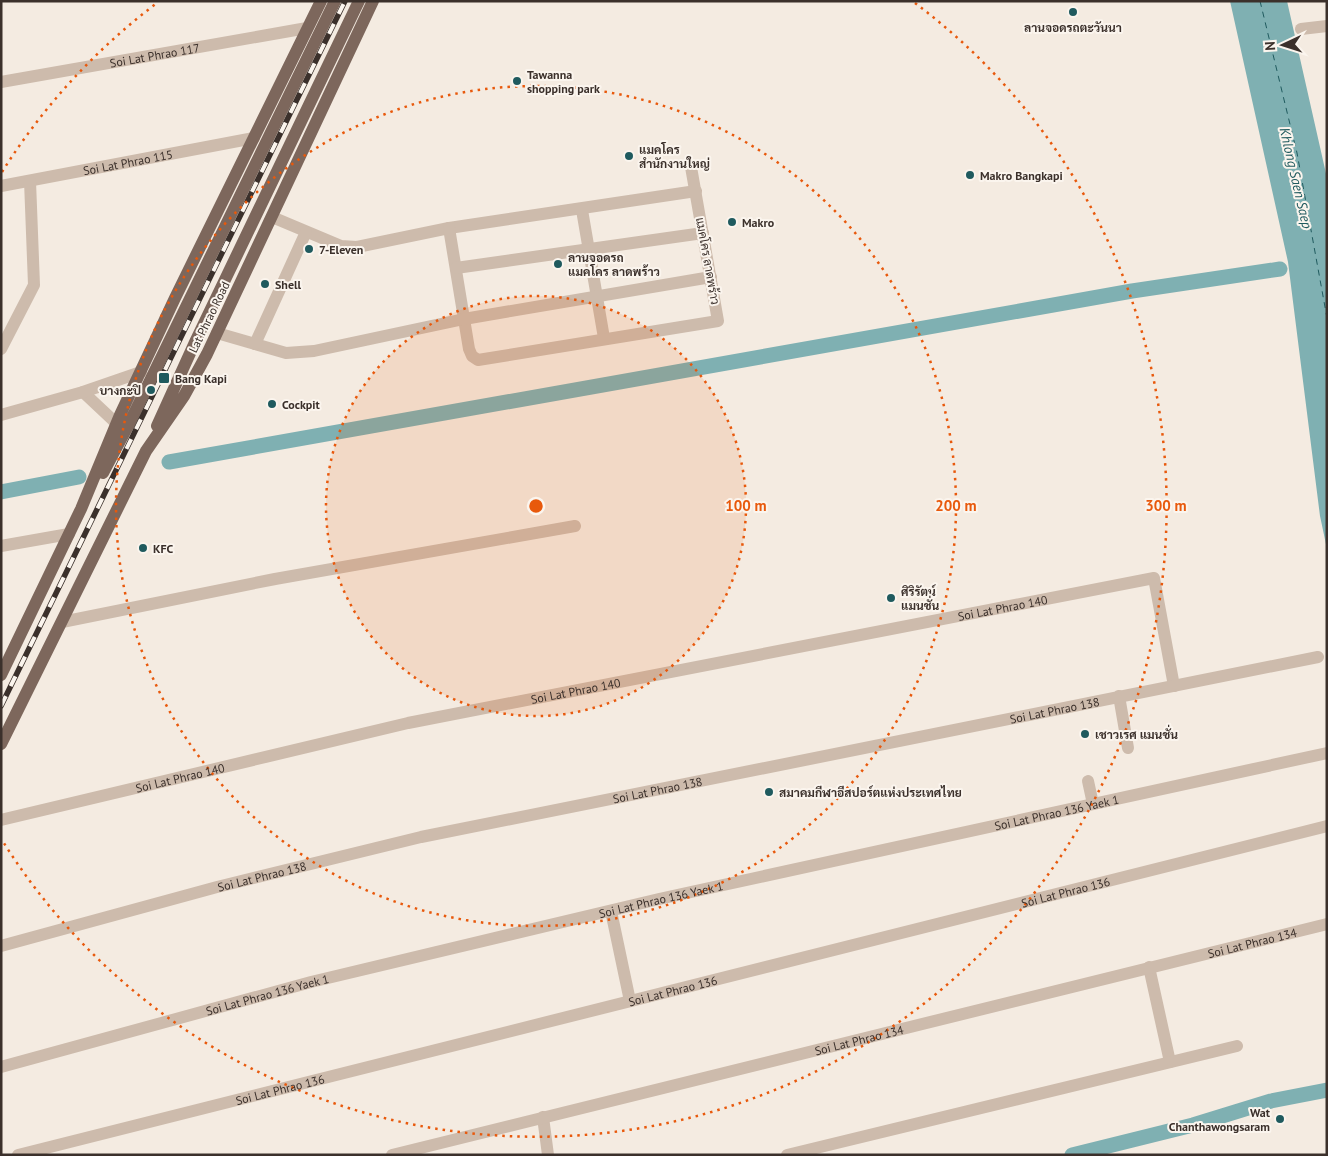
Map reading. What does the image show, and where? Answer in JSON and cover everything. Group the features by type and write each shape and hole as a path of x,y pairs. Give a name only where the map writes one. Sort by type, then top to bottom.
{"main road":[{"path":"1,675 81,509 116,424 321,1"},
{"path":"81,509 128,426 334,1"},
{"path":"146,452 186,360 359,1"},
{"name":"Lat Phrao Road","path":"1,744 146,452 184,396 217,333 373,1"}],"street":[{"path":"1301,29 1327,26"},
{"name":"Soi Lat Phrao 117","path":"1,82 308,28"},
{"name":"Soi Lat Phrao 115","path":"1,186 254,138"},
{"name":"แมคโคร ลาดพร้าว","path":"449,228 469,349 472,356 478,360 604,338 718,321 691,167"},
{"path":"1,349 34,285 30,181"},
{"path":"272,217 341,246 357,247 449,228 696,192"},
{"path":"582,210 604,338"},
{"path":"255,344 306,232"},
{"path":"456,268 703,233"},
{"path":"217,333 286,353 314,351 464,318 711,277"},
{"path":"1,415 83,392 141,372"},
{"path":"83,392 116,424"},
{"path":"62,622 275,579 574,526"},
{"path":"1,546 69,534"},
{"name":"Soi Lat Phrao 140","path":"1,820 408,723 1154,578 1174,686"},
{"name":"Soi Lat Phrao 138","path":"1,946 246,880 421,837 1318,657"},
{"path":"1119,696 1128,748"},
{"name":"Soi Lat Phrao 136 Yaek 1","path":"1,1067 312,982 611,911 1327,753"},
{"path":"1088,781 1093,804"},
{"name":"Soi Lat Phrao 136","path":"18,1155 1327,826"},
{"path":"611,911 630,1001"},
{"name":"Soi Lat Phrao 134","path":"392,1155 1327,924"},
{"path":"1149,967 1170,1062"},
{"path":"787,1155 1236,1046"},
{"path":"542,1118 548,1155"}],"water":[{"name":"Khlong Saen Saep","path":"1230,1 1287,1 1327,178 1327,549 1320,516 1288,262"}],"waterway":[{"path":"169,462 1132,291 1280,269"},
{"path":"1,492 79,477"},
{"path":"1072,1155 1193,1125 1271,1101 1327,1090"}],"ferry route":[{"path":"1260,1 1297,153 1327,318"}],"railway":[{"path":"1,706 345,1"}],"place":[{"name":"ลานจอดรถตะวันนา","path":"1073,12"},
{"name":"Tawanna shopping park","path":"517,81"},
{"name":"แมคโคร สำนักงานใหญ่","path":"629,156"},
{"name":"Makro Bangkapi","path":"970,175"},
{"name":"Makro","path":"732,222"},
{"name":"7-Eleven","path":"309,249"},
{"name":"ลานจอดรถ แมคโคร ลาดพร้าว","path":"558,264"},
{"name":"Shell","path":"265,284"},
{"name":"Bang Kapi","path":"164,378"},
{"name":"บางกะปิ","path":"151,390"},
{"name":"Cockpit","path":"272,404"},
{"name":"KFC","path":"143,548"},
{"name":"ศิริรัตน์ แมนชั่น","path":"891,598"},
{"name":"เชาวเรศ แมนชั่น","path":"1085,734"},
{"name":"สมาคมกีฬาอีสปอร์ตแห่งประเทศไทย","path":"769,792"},
{"name":"Wat Chanthawongsaram","path":"1280,1119"}]}
